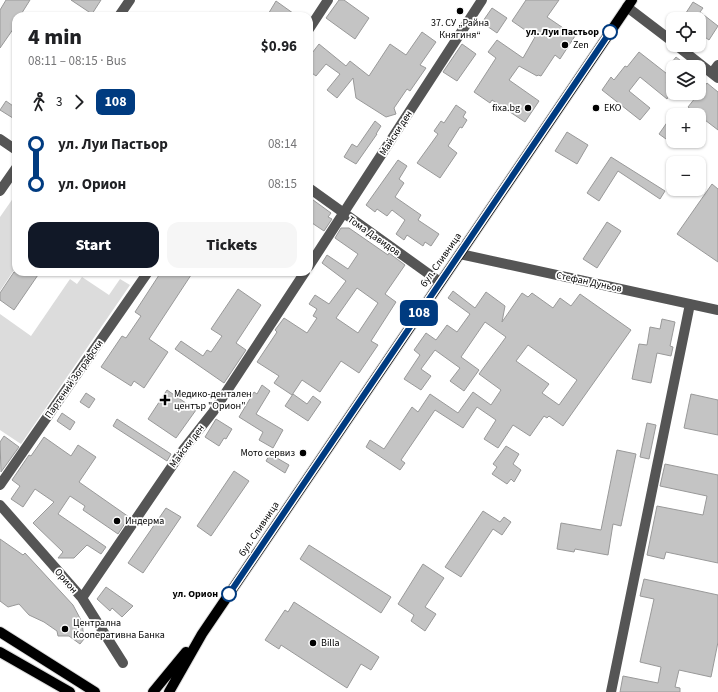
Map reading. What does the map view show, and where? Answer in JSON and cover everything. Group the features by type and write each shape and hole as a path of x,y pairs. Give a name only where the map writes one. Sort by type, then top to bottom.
{"main road":[{"name":"бул. Сливница","path":"170,691 202,634 630,3"},
{"path":"0,632 95,692"},
{"name":"бул. Сливница","path":"153,692 202,634"},
{"path":"0,652 70,692"}],"street":[{"path":"122,12 130,0"},
{"path":"313,23 328,0"},
{"name":"Майски ден","path":"313,260 482,0"},
{"path":"630,3 666,36"},
{"path":"686,52 716,72"},
{"path":"0,139 12,147"},
{"path":"0,191 12,174"},
{"name":"Тома Давидов","path":"313,191 440,282"},
{"name":"Стефан Дуньов","path":"460,254 718,310"},
{"name":"Партений Зографски","path":"0,485 145,276"},
{"name":"Майски ден","path":"82,598 183,450 213,412 302,276"},
{"path":"611,692 690,304"},
{"name":"Орион","path":"0,505 82,598 122,663"}],"shaded area":[{"path":"12,200 12,273 0,291 0,217"},
{"path":"82,277 109,295 120,279 130,285 21,444 0,430 0,314 31,336 70,279 77,284"}],"building":[{"path":"6,0 30,0 22,12 12,12 12,31 0,48 0,10"},
{"path":"71,0 101,0 93,12 89,12"},
{"path":"339,0 344,0 369,18 355,39 326,18"},
{"path":"526,0 559,0 547,17 575,36 560,59 555,55 541,76 537,76 519,66 509,80 539,101 525,122 492,100 490,103 474,92 496,58 488,52 497,40 523,58 535,37 512,21"},
{"path":"276,1 291,12 269,12"},
{"path":"693,2 703,8 700,12 687,12"},
{"path":"492,8 507,18 497,33 484,24 485,22 483,21"},
{"path":"706,17 718,26 709,40 706,38"},
{"path":"422,32 436,42 420,65 426,68 410,91 407,89 394,108 396,114 386,117 356,98 353,78 337,98 327,90 340,74 326,64 316,76 313,74 313,52 319,44 346,66 350,61 369,76 390,44 406,55"},
{"path":"462,44 476,54 457,81 443,72"},
{"path":"639,52 666,73 666,98 640,77 629,91 650,108 640,120 602,90 611,77 614,80 625,66 627,67"},
{"path":"707,83 718,92 718,130 706,121 706,108 688,107 694,100 706,100"},
{"path":"6,101 12,105 12,118 0,110"},
{"path":"456,105 466,112 463,117 467,120 462,128 460,127 448,146 457,153 440,178 417,163 438,134 434,131 441,121 444,123"},
{"path":"375,121 381,126 356,164 344,157 352,144 357,147"},
{"path":"666,124 666,139 659,134"},
{"path":"567,132 588,145 577,164 555,151"},
{"path":"611,157 665,191 660,199 618,171 599,201 587,193"},
{"path":"398,160 407,166 399,179 404,183 395,197 421,215 418,220 439,234 431,246 425,242 423,246 407,235 404,240 396,234 405,220 392,210 387,216 377,209 375,212 366,205"},
{"path":"712,184 718,189 718,262 677,234 704,196 706,196 706,193"},
{"path":"313,200 331,213 328,217 332,219 324,231 313,224"},
{"path":"607,222 621,231 597,268 583,259"},
{"path":"341,228 349,228 405,265 385,294 396,302 371,341 378,345 359,373 341,361 320,392 302,380 292,395 274,383 279,376 257,362 277,332 275,330 284,318 307,333 317,318 313,316 317,309 309,304 315,295 329,304 346,281 322,263 327,255 348,269 358,254 335,238","holes":["357,288 378,303 358,333 336,318"]},
{"path":"12,275 37,276 14,310 0,300 0,293"},
{"path":"158,276 190,276 149,339 168,352 144,388 134,381 131,386 101,367 122,336 126,338 141,316 135,312"},
{"path":"238,289 261,305 236,343 246,350 224,383 175,349 181,341 203,356 207,350 211,352 222,336 211,329"},
{"path":"453,291 475,308 486,292 505,306 502,322 522,293 528,297 532,293 553,308 560,298 571,306 580,294 631,330 563,426 549,416 547,418 544,416 530,436 513,425 498,448 484,439 496,420 477,407 463,428 435,410 401,460 405,463 400,470 366,447 370,440 384,449 412,407 418,412 430,394 458,413 473,392 491,405 501,390 479,374 506,337 485,322 461,357 479,370 464,391 450,381 460,368 435,350 421,369 431,376 421,390 404,379 420,355 414,350 426,333 436,340 447,325 457,332 470,314 448,298","holes":["528,345 577,380 559,405 542,393 549,384 516,361"]},
{"path":"662,319 675,322 670,346 673,347 671,356 657,353 651,383 632,379 639,344 647,345 650,327 660,329"},
{"path":"262,385 270,391 256,414 283,430 273,448 259,440 263,432 239,417 254,392 257,394"},
{"path":"167,390 196,410 176,438 148,419"},
{"path":"86,393 95,399 89,408 80,402"},
{"path":"293,394 307,404 313,396 321,402 308,421 285,406"},
{"path":"691,394 718,400 718,435 684,428"},
{"path":"62,413 75,422 70,430 57,421"},
{"path":"117,419 171,454 167,461 113,426"},
{"path":"216,419 232,429 226,439 224,438 219,446 205,437"},
{"path":"647,423 656,425 649,459 640,457"},
{"path":"4,436 19,447 1,472 0,442"},
{"path":"44,437 71,456 78,445 96,457 79,482 129,517 118,534 83,510 85,506 70,496 58,514 106,547 101,554 87,545 74,558 58,558 63,552 33,523 54,502 35,489 23,507 11,499 20,486 12,480 29,455 31,456"},
{"path":"506,446 519,454 513,464 521,470 514,482 511,479 507,484 492,474 497,467 493,464"},
{"path":"617,450 636,454 621,526 613,524 608,555 575,549 574,552 557,549 561,523 601,530"},
{"path":"270,454 289,465 285,473 266,461"},
{"path":"665,464 718,475 718,563 666,552 664,559 647,555 657,506 703,515 707,496 660,486"},
{"path":"234,471 249,481 211,536 197,526"},
{"path":"166,508 181,517 143,573 128,563"},
{"path":"483,511 500,522 504,517 511,522 502,535 493,529 461,577 445,567"},
{"path":"0,539 23,555 25,553 73,605 82,622 84,639 80,644 69,636 58,636 57,631 44,622 29,615 19,604 8,607 0,601"},
{"path":"309,545 391,597 381,613 300,559"},
{"path":"423,564 444,578 425,607 436,614 425,631 411,621 414,615 398,604"},
{"path":"644,579 718,595 718,642 711,677 679,670 675,687 680,688 680,692 620,692 623,676 658,683 661,667 640,662 654,599 640,596"},
{"path":"106,587 133,606 122,617 112,608 110,611 97,599"},
{"name":"Billa","path":"294,602 379,657 371,670 361,664 347,688 281,645 279,649 265,640 285,610 288,612"}],"bus line":[{"name":"108","path":"229,594 610,32"}],"place":[{"name":"37. СУ „Райна Княгиня“","path":"460,11"},
{"name":"ул. Луи Пастьор","path":"610,32"},
{"name":"Zen","path":"565,45"},
{"name":"fixa.bg","path":"528,108"},
{"name":"EKO","path":"596,108"},
{"name":"Медико-дентален център \"Орион\"","path":"165,400"},
{"name":"Мото сервиз","path":"303,453"},
{"name":"Индерма","path":"117,521"},
{"name":"ул. Орион","path":"229,594"},
{"name":"Централна Кооперативна Банка","path":"65,629"},
{"name":"Billa","path":"313,643"}]}
